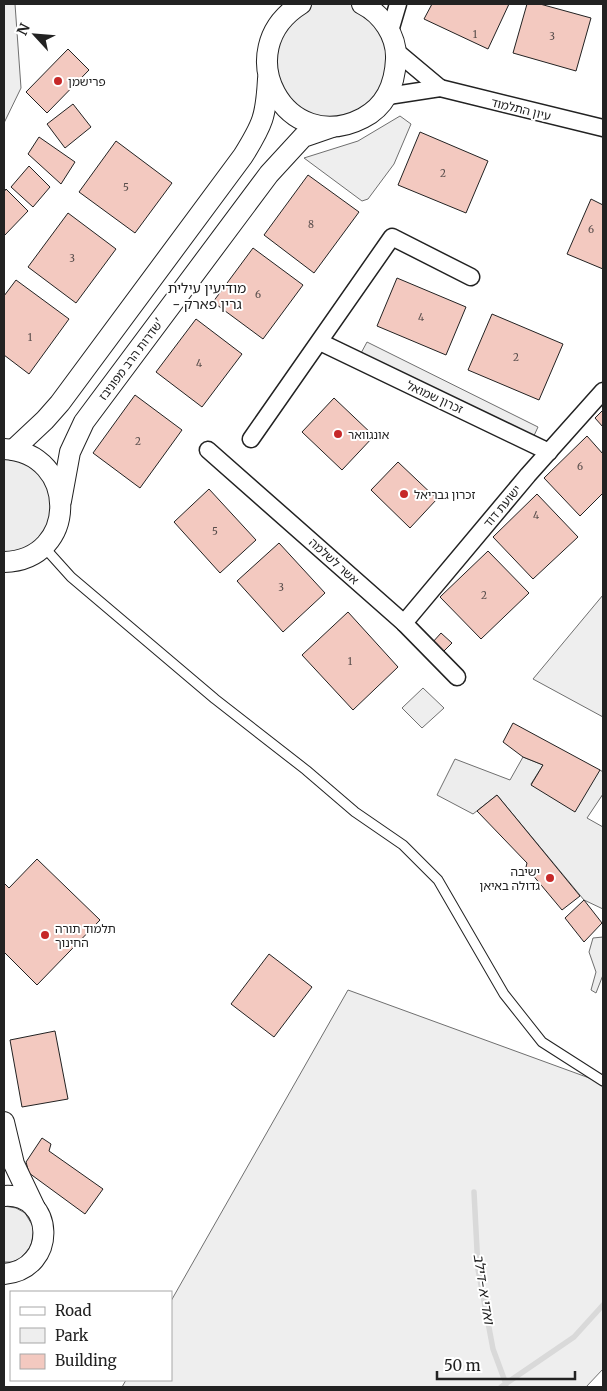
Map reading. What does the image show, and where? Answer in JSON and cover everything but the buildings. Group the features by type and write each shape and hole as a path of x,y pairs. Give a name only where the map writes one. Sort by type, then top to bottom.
{"street":[{"path":"8,450 45,420 60,403 243,156 258,132 266,113 268,79 266,59 270,39 279,22 301,4"},
{"path":"362,4 379,17 390,31 396,52 396,75 388,96"},
{"path":"390,31 398,4"},
{"name":"עיון התלמוד","path":"396,52 440,88"},
{"path":"268,79 276,97 289,112 316,126 332,127"},
{"name":"עיון התלמוד","path":"388,96 440,88 603,128"},
{"name":"שדרות הרב מפוניבז'","path":"44,546 54,533 60,518 61,501 70,452 84,422 269,174 303,137 332,127 350,124 370,115 388,96"},
{"path":"251,439 392,237 471,277"},
{"name":"זכרון שמואל","path":"320,342 550,452"},
{"name":"ישועת דוד","path":"404,623 603,391"},
{"path":"8,450 31,456 46,467 56,483 61,501"},
{"name":"אשר לשלמה","path":"208,450 404,623 457,677"},
{"path":"8,563 31,556 44,546"},
{"path":"4,1122 14,1164 43,1224 44,1239 40,1254 30,1265 8,1277"},
{"path":"4,1196 25,1200 36,1210"}],"lane":[{"path":"44,546 71,577 215,699 306,770 355,812 403,845 438,880 504,994 542,1042 603,1081"}],"green space":[{"path":"4,4 15,4 21,88 4,123"},
{"path":"400,116 411,124 394,164 368,199 362,201 304,158 358,141"},
{"path":"603,595 603,717 533,679"},
{"path":"423,688 444,708 422,728 402,708"},
{"path":"348,990 603,1083 603,1369 586,1387 122,1387 125,1381 172,1381 172,1299"}],"shaded area":[{"path":"301,4 362,4 394,41 380,106 329,127 276,97 270,39"},
{"path":"367,342 538,427 532,440 360,355"},
{"path":"4,454 29,460 52,486 48,535 4,560"},
{"path":"523,757 543,765 531,784 600,770 603,772 603,794 587,818 603,827 603,909 584,900 497,795 473,814 437,795 455,759 510,780"},
{"path":"603,937 603,975 596,993 591,990 596,972 589,952 593,938"},
{"path":"4,1206 16,1208 25,1213 34,1228 31,1246 20,1259 12,1262 4,1262"}],"waterway":[{"name":"ואדי א-דילב","path":"474,1192 478,1269 493,1349 506,1384"},
{"path":"501,1387 574,1337 603,1305"}],"place":[{"name":"פרישמן","path":"58,81"},
{"name":"אונגוואר","path":"338,434"},
{"name":"זכרון גבריאל","path":"404,494"},
{"name":"ישיבה גדולה באיאן","path":"550,878"},
{"name":"תלמוד תורה החינוך","path":"45,935"}],"district":[{"name":"מודיעין עילית - גרין פארק","path":"207,296"}]}
